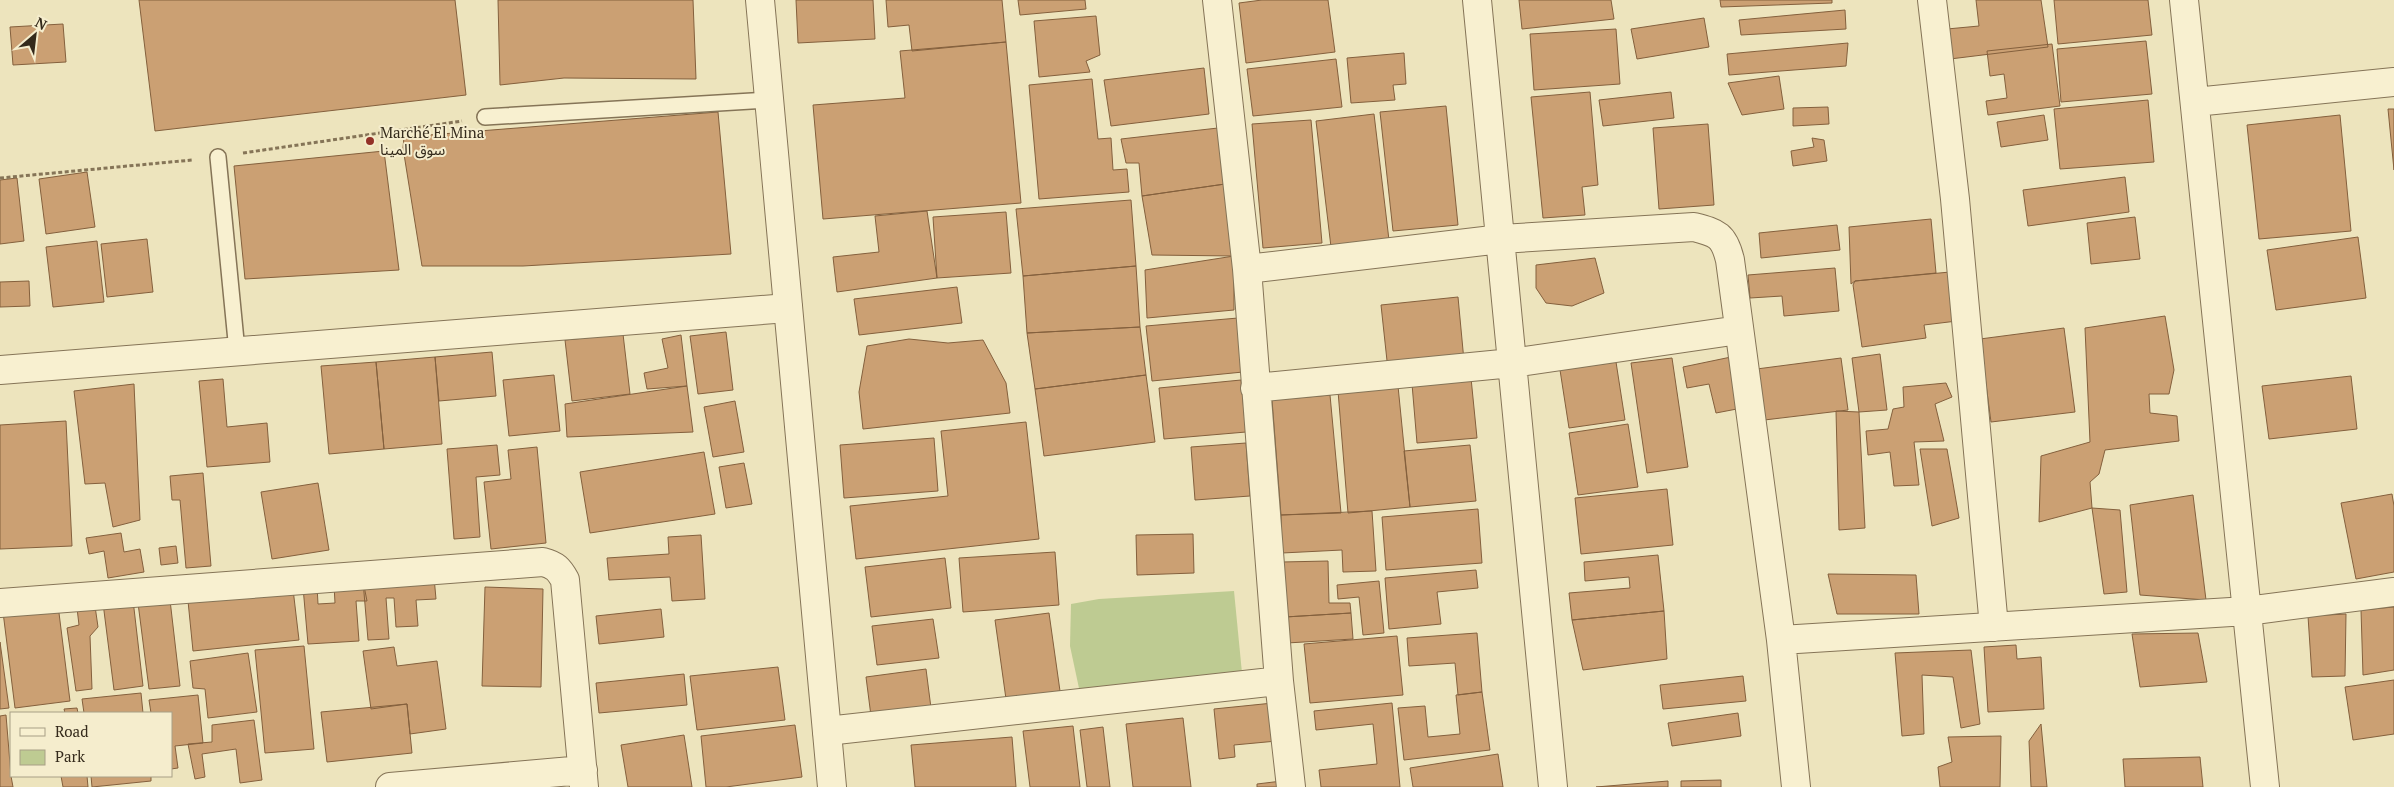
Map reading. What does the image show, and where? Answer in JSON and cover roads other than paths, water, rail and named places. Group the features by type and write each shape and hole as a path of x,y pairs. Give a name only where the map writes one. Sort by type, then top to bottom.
{"street":[{"path":"760,0 832,787"},
{"path":"1217,0 1247,269 1255,388 1291,787"},
{"path":"1477,0 1553,787"},
{"path":"1932,0 1955,199 1994,627"},
{"path":"2184,0 2265,787"},
{"path":"2195,102 2394,82"},
{"path":"1247,269 1501,239 1694,227 1714,233 1726,243 1781,640 1796,787"},
{"path":"0,370 788,308"},
{"path":"1255,388 1512,363 1739,330"},
{"path":"0,604 543,562 553,564 560,570 565,580 583,779 390,787"},
{"path":"1781,640 2247,611 2394,592"},
{"path":"827,731 1280,681"}],"lane":[{"path":"485,117 769,100"},
{"path":"218,157 237,351"}],"place":[{"name":"Marché El Mina سوق المينا","path":"370,141"}]}
